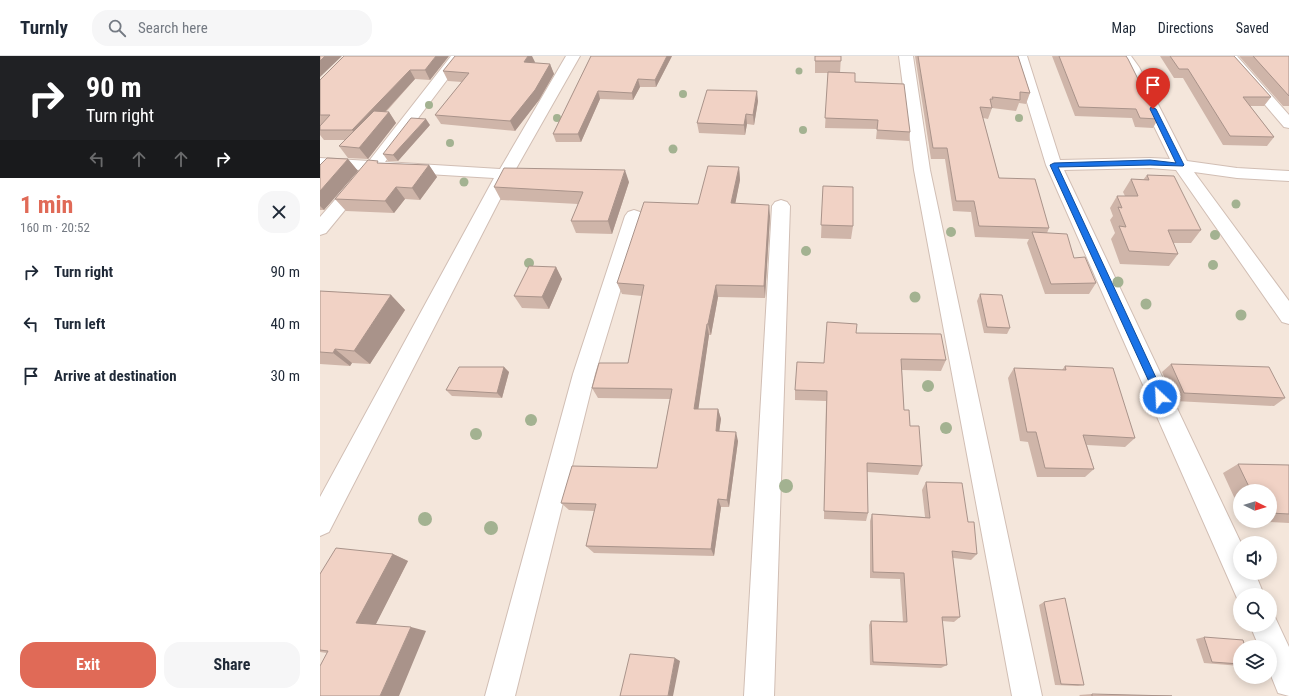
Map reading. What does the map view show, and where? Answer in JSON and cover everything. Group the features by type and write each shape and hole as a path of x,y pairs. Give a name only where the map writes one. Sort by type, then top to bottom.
{"street":[{"path":"320,229 374,165 458,56"},
{"path":"320,523 505,174 573,56"},
{"path":"906,56 922,170 1027,696"},
{"path":"1020,56 1054,165 1233,557"},
{"path":"1124,56 1132,67 1181,165 1289,316"},
{"path":"1230,56 1289,124"},
{"path":"1054,165 1150,162 1231,172 1289,176"},
{"path":"320,163 374,165 505,174"},
{"path":"759,696 781,206"},
{"path":"500,696 584,374 634,216"},
{"path":"1267,632 1289,682"}],"shaded area":[{"path":"320,56 1289,56 1289,696 320,696"}],"building":[{"path":"320,56 325,56 320,61"},
{"path":"344,56 436,56 425,70 410,70 352,130 320,130 320,126 330,115 320,115 320,80"},
{"path":"455,56 528,56 524,62 550,64 535,90 510,121 435,115 469,73 443,71"},
{"path":"591,56 667,56 655,80 638,79 632,93 598,91 578,134 553,134"},
{"path":"815,56 841,56 841,61 815,61"},
{"path":"918,56 1018,56 1030,93 1020,92 1020,100 992,97 993,99 990,99 992,108 980,107 999,178 1035,179 1049,228 979,226 974,201 956,201 947,148 933,148"},
{"path":"1059,56 1126,56 1158,119 1140,118 1136,109 1079,107"},
{"path":"1170,56 1234,56 1271,97 1243,97 1274,137 1230,136 1188,69 1179,69"},
{"path":"1253,56 1289,56 1289,96"},
{"path":"828,72 855,73 855,82 904,84 910,132 877,130 878,120 825,118"},
{"path":"707,90 757,91 753,115 746,114 744,125 697,123"},
{"path":"374,111 389,112 359,148 339,146"},
{"path":"411,118 426,119 393,155 383,154"},
{"path":"327,158 348,159 320,191 320,165"},
{"path":"368,160 378,161 377,163 429,165 412,188 396,187 385,201 335,199"},
{"path":"708,166 739,167 731,203 769,205 764,286 716,285 707,324 694,409 718,409 716,431 736,432 727,500 718,499 711,549 586,546 596,504 561,503 572,466 657,468 672,389 592,388 599,363 628,363 644,285 617,283 644,202 698,204"},
{"path":"504,168 625,170 608,221 571,221 583,192 494,187"},
{"path":"1147,175 1174,176 1201,230 1168,230 1178,254 1129,251 1119,226 1126,227 1118,207 1122,208 1117,196 1138,196 1131,179 1149,180"},
{"path":"823,186 853,187 853,226 821,225"},
{"path":"1032,232 1067,234 1074,258 1085,257 1096,283 1051,284"},
{"path":"529,266 556,267 542,297 514,296"},
{"path":"320,291 391,295 354,351 335,349 333,353 320,352"},
{"path":"980,294 1002,295 1010,328 987,327"},
{"path":"827,322 857,324 856,333 941,334 946,360 901,359 904,410 909,410 910,426 919,426 922,466 867,463 868,513 824,511 827,391 795,390 797,362 824,363"},
{"path":"1171,364 1269,367 1285,398 1184,393"},
{"path":"1065,366 1113,368 1135,438 1083,435 1094,469 1045,468 1036,432 1027,432 1014,368 1066,370"},
{"path":"459,367 504,367 497,393 446,390"},
{"path":"1238,464 1289,465 1289,514 1277,513 1277,484 1248,484"},
{"path":"926,482 962,483 968,522 974,522 977,554 952,551 960,617 942,617 947,665 873,662 871,621 907,622 904,573 873,572 872,514 930,518"},
{"path":"336,548 393,554 356,623 411,627 380,696 320,696 320,666 328,651 320,650 320,574"},
{"path":"1065,598 1084,685 1061,684 1044,602"},
{"path":"1204,637 1243,640 1233,640 1233,664 1212,662"},
{"path":"630,654 675,658 668,696 620,696"},
{"path":"1092,694 1172,696 1092,696"}],"route":[{"path":"1153,109 1181,165 1150,162 1054,165 1160,397"}]}
